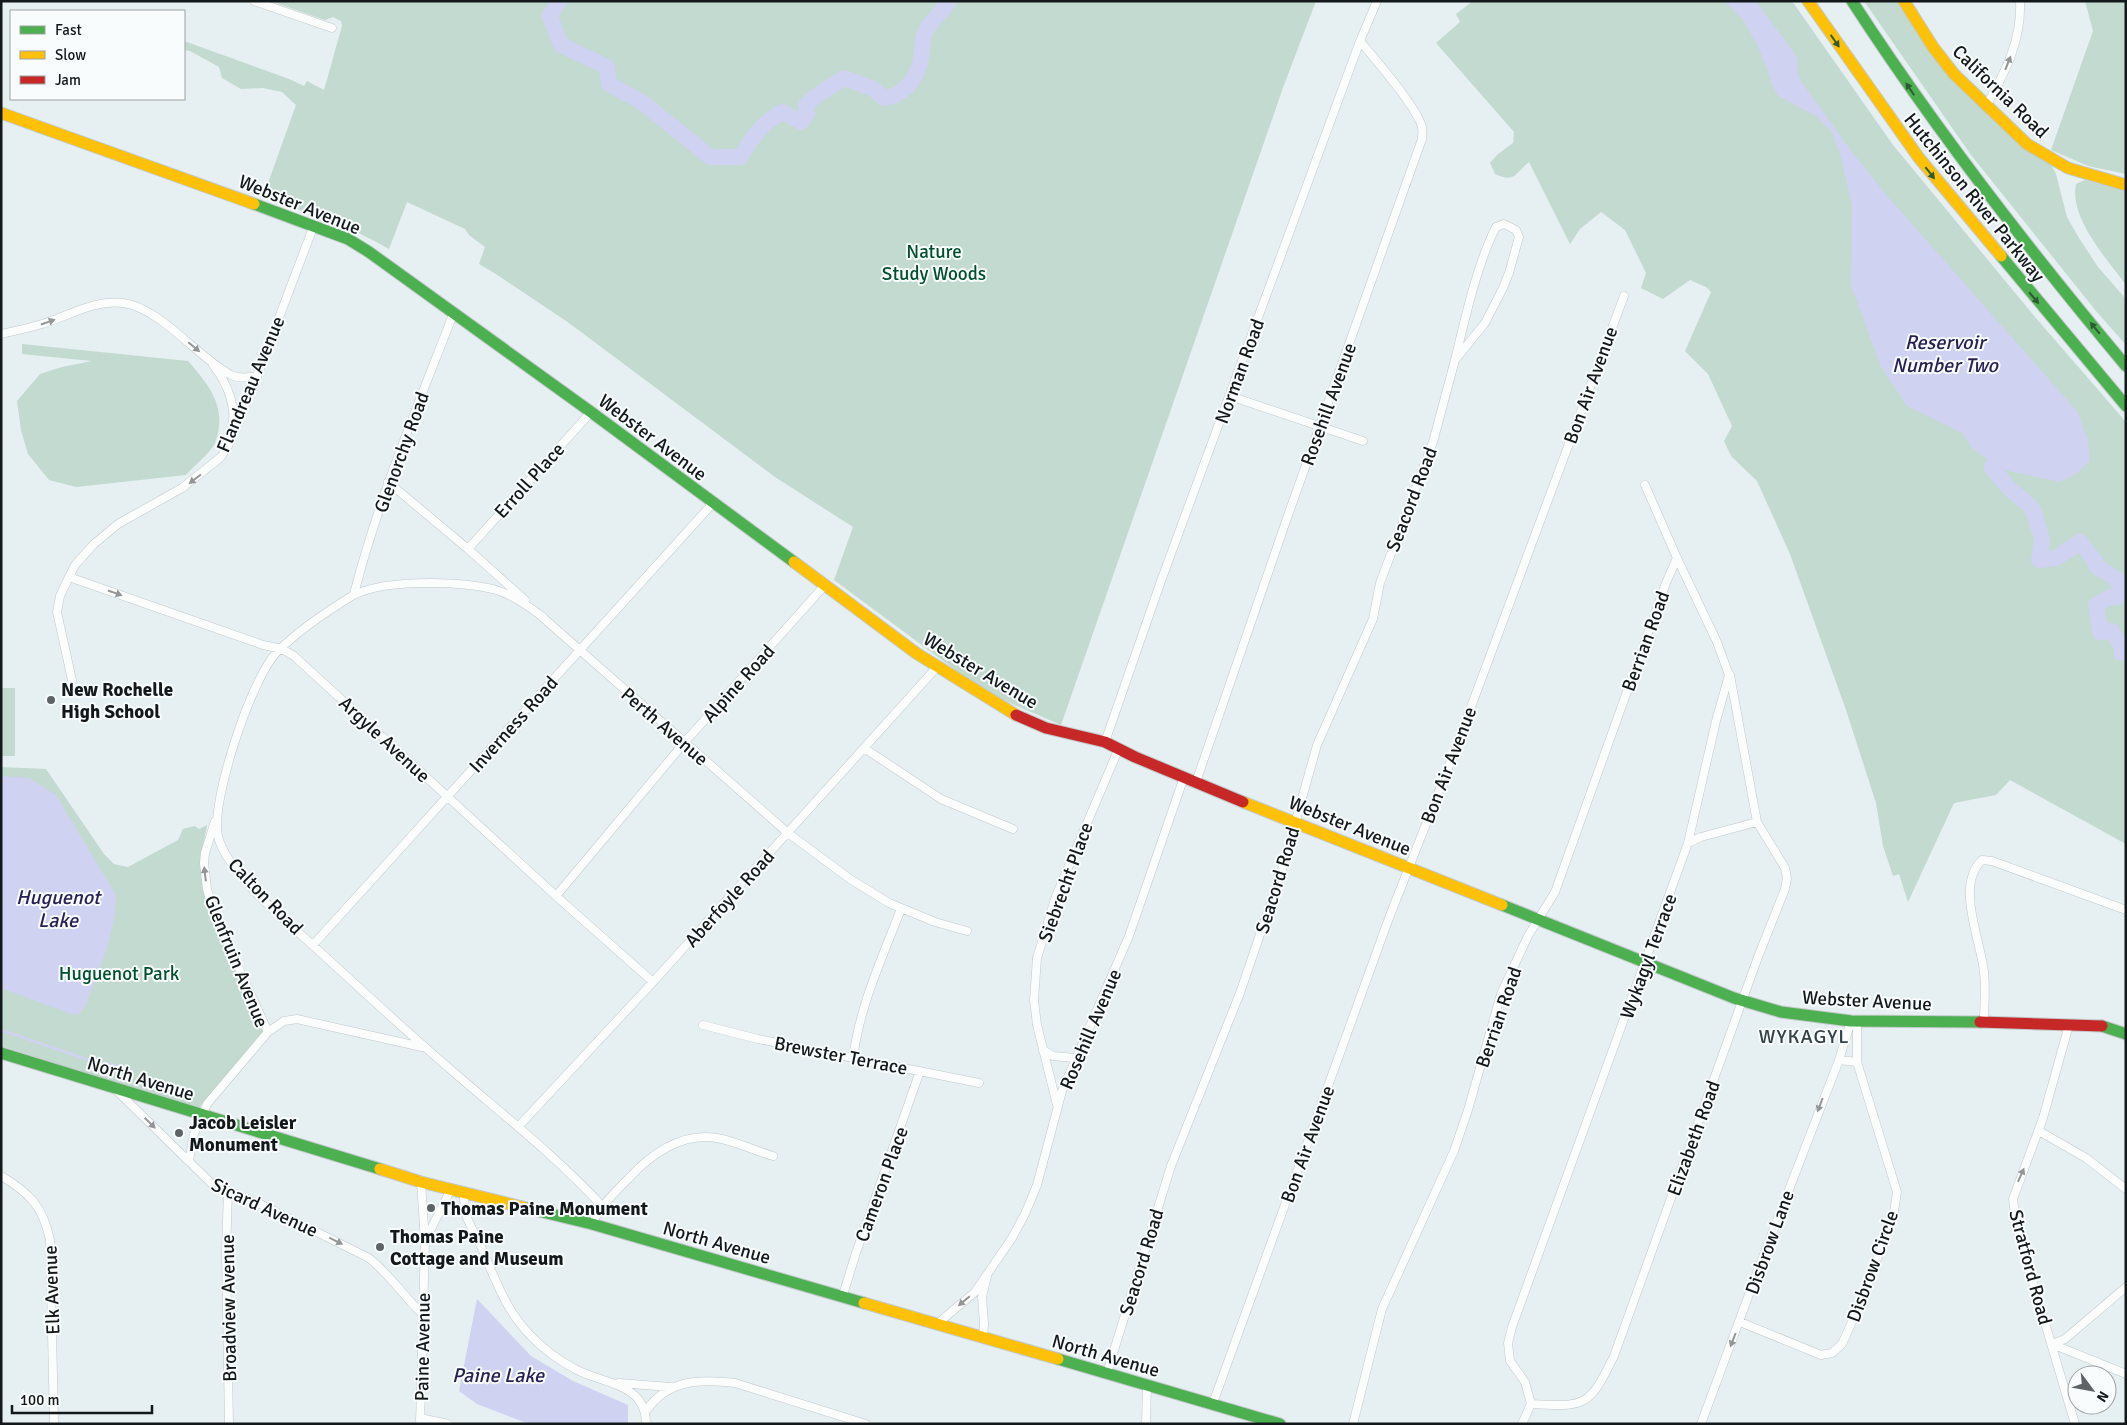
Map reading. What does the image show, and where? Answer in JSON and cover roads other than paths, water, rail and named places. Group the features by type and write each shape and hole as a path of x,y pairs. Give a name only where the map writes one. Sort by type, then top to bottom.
{"main road":[{"name":"Hutchinson River Parkway","path":"1808,1 1924,165 2126,406"},
{"path":"1841,1 1880,45"},
{"name":"Hutchinson River Parkway","path":"1852,1 1911,91 1994,204 2126,366"},
{"name":"California Road","path":"1904,1 1944,62 1986,106 2027,144 2052,160 2079,172 2126,185"},
{"name":"Webster Avenue","path":"1,113 314,225 348,239 454,312 937,667 1013,714 1046,728 1105,742 1196,782 1742,1001 1782,1012 1854,1021 2102,1026"},
{"path":"2102,1026 2126,1025"},
{"path":"2102,1026 2126,1033"},
{"name":"North Avenue","path":"1,1053 421,1182 592,1224 1280,1424"}],"street":[{"path":"254,1 332,28"},
{"name":"Norman Road","path":"1105,742 1161,582 1360,41 1377,1"},
{"path":"1986,106 2009,61 2018,34 2021,21 2020,1"},
{"name":"Rosehill Avenue","path":"1196,782 1286,521 1422,139 1422,127 1415,113 1360,41"},
{"name":"Seacord Road","path":"1107,1373 1171,1166 1240,992 1281,873 1317,745 1373,619 1380,583 1433,442 1455,360 1489,239 1496,227 1504,224 1516,230 1518,237 1509,273 1485,324 1455,360"},
{"name":"Flandreau Avenue","path":"72,680 57,612 60,596 75,565 94,544 118,524 182,488 221,457 229,444 257,376 314,225"},
{"name":"Bon Air Avenue","path":"1213,1403 1409,868 1452,758 1624,296"},
{"path":"1,334 40,324 100,304 124,303 139,308 173,329 232,376 245,379 257,376"},
{"name":"Glenorchy Road","path":"354,594 363,559 388,482 454,312"},
{"path":"208,358 220,374 229,394 233,423 229,444"},
{"path":"1230,396 1363,442"},
{"name":"Erroll Place","path":"468,549 591,412"},
{"name":"Perth Avenue","path":"388,482 468,549 684,743 788,833 889,904 935,922 967,931"},
{"path":"1645,485 1717,642 1729,674"},
{"name":"Inverness Road","path":"313,945 713,503"},
{"name":"Berrian Road","path":"1353,1424 1382,1309 1454,1151 1468,1110 1501,994 1528,936 1555,892 1666,583 1677,558"},
{"name":"Argyle Avenue","path":"69,577 264,645 282,648 294,656 556,896 653,982"},
{"name":"Calton Road","path":"543,617 519,600 495,590 455,583 416,582 354,594 305,627 276,653 267,668 233,744 217,816 218,837 228,859 237,872 424,1047 518,1127 603,1207"},
{"name":"Alpine Road","path":"556,896 684,743 825,585"},
{"name":"Aberfoyle Road","path":"518,1127 653,982 937,667"},
{"name":"Elizabeth Road","path":"1531,1404 1551,1407 1577,1405 1587,1399 1603,1378 1614,1356 1742,1001 1785,889 1787,878 1782,861 1757,822 1729,674"},
{"name":"Wykagyl Terrace","path":"1531,1404 1525,1382 1510,1361 1508,1344 1510,1335 1688,843 1729,674"},
{"path":"864,748 941,799 1013,829"},
{"name":"Siebrecht Place","path":"1058,1107 1037,1025 1034,1000 1038,958 1056,896 1119,748"},
{"name":"Rosehill Avenue","path":"937,1324 970,1296 987,1276 1025,1214 1037,1185 1062,1091 1129,936 1184,777"},
{"name":"Glenfruin Avenue","path":"202,1116 207,1104 268,1032 215,916 207,890 204,863 205,853 217,816"},
{"path":"1688,843 1701,837 1757,822"},
{"path":"1984,1023 1984,972 1971,900 1973,873 1982,860 1992,860 2126,910"},
{"path":"853,1058 857,1029 870,987 901,909"},
{"path":"268,1032 284,1021 297,1019 424,1047"},
{"name":"Disbrow Lane","path":"1701,1424 1761,1261 1854,1021"},
{"name":"Disbrow Circle","path":"1740,1322 1822,1355 1832,1353 1842,1344 1862,1300 1894,1212 1897,1192 1857,1062 1854,1021"},
{"name":"Brewster Terrace","path":"703,1025 979,1083"},
{"name":"Stratford Road","path":"2069,1025 2039,1131 2017,1185 2013,1207 2017,1229 2075,1424"},
{"path":"1043,1050 1053,1056 1076,1058"},
{"path":"1839,1060 1857,1062"},
{"name":"Cameron Place","path":"842,1298 920,1071"},
{"name":"Sicard Avenue","path":"114,1089 189,1160 204,1178 369,1258 380,1267 422,1314"},
{"path":"189,1160 194,1134 202,1116"},
{"path":"2039,1131 2086,1158 2126,1189"},
{"path":"592,1224 603,1207 643,1162 679,1141 706,1138 721,1139 773,1156"},
{"name":"Elk Avenue","path":"1,1176 34,1200 42,1212 50,1240 54,1424"},
{"name":"Paine Avenue","path":"420,1421 425,1241 421,1182"},
{"name":"Paine Avenue","path":"425,1241 451,1189"},
{"name":"Broadview Avenue","path":"228,1191 226,1253 229,1424"},
{"path":"464,1192 465,1213 499,1289 515,1318 531,1336 551,1354 595,1378 617,1383 672,1388"},
{"name":"Rosehill Avenue","path":"983,1338 982,1297 987,1276"},
{"path":"2052,1344 2065,1339 2126,1287"},
{"path":"2052,1344 2126,1374"},
{"path":"646,1411 661,1393 672,1388 698,1381 716,1381 735,1383 866,1424"},
{"path":"617,1383 632,1393 646,1411 646,1424"},
{"path":"1146,1424 1147,1385"},
{"path":"1522,1424 1531,1404"},
{"path":"420,1421 448,1424"}],"water":[{"name":"Reservoir Number Two","path":"1724,1 1756,1 1797,57 1798,74 1801,81 1852,152 1889,198 2077,411 2088,440 2090,461 2076,474 2059,482 2001,469 1973,449 1962,433 1907,406 1881,367 1851,285 1852,205 1840,154 1832,132 1816,116 1778,96 1757,45 1744,21"},
{"path":"2114,636 2126,641 2126,661 2114,659"},
{"name":"Huguenot Lake","path":"1,776 29,778 56,795 116,895 110,938 85,1007 79,1014 71,1014 1,988"},
{"name":"Paine Lake","path":"477,1299 531,1356 573,1381 628,1405 628,1424 529,1424 477,1404 459,1391"}],"waterway":[{"path":"559,1 550,16 561,45 607,67 609,84 642,102 710,157 740,157 758,132 782,112 801,122 807,114 806,105 844,78 872,88 884,98 891,97 902,91 918,70 925,32 949,1"},
{"path":"1994,463 1992,468 2009,488 2029,505 2034,512 2042,540 2039,560 2056,558 2080,542 2095,561 2096,566 2118,580 2120,590 2117,597 2110,597 2096,605 2100,632 2111,631 2126,652"},
{"path":"1,1030 95,1062 114,1065 133,1072"}],"place":[{"name":"New Rochelle High School","path":"51,700"},
{"name":"Jacob Leisler Monument","path":"179,1133"},
{"name":"Thomas Paine Monument","path":"431,1208"},
{"name":"Thomas Paine Cottage and Museum","path":"380,1247"}],"district":[{"name":"WYKAGYL","path":"1804,1036"}],"park label":[{"name":"Nature Study Woods","path":"934,262"},
{"name":"Huguenot Park","path":"119,973"}]}
